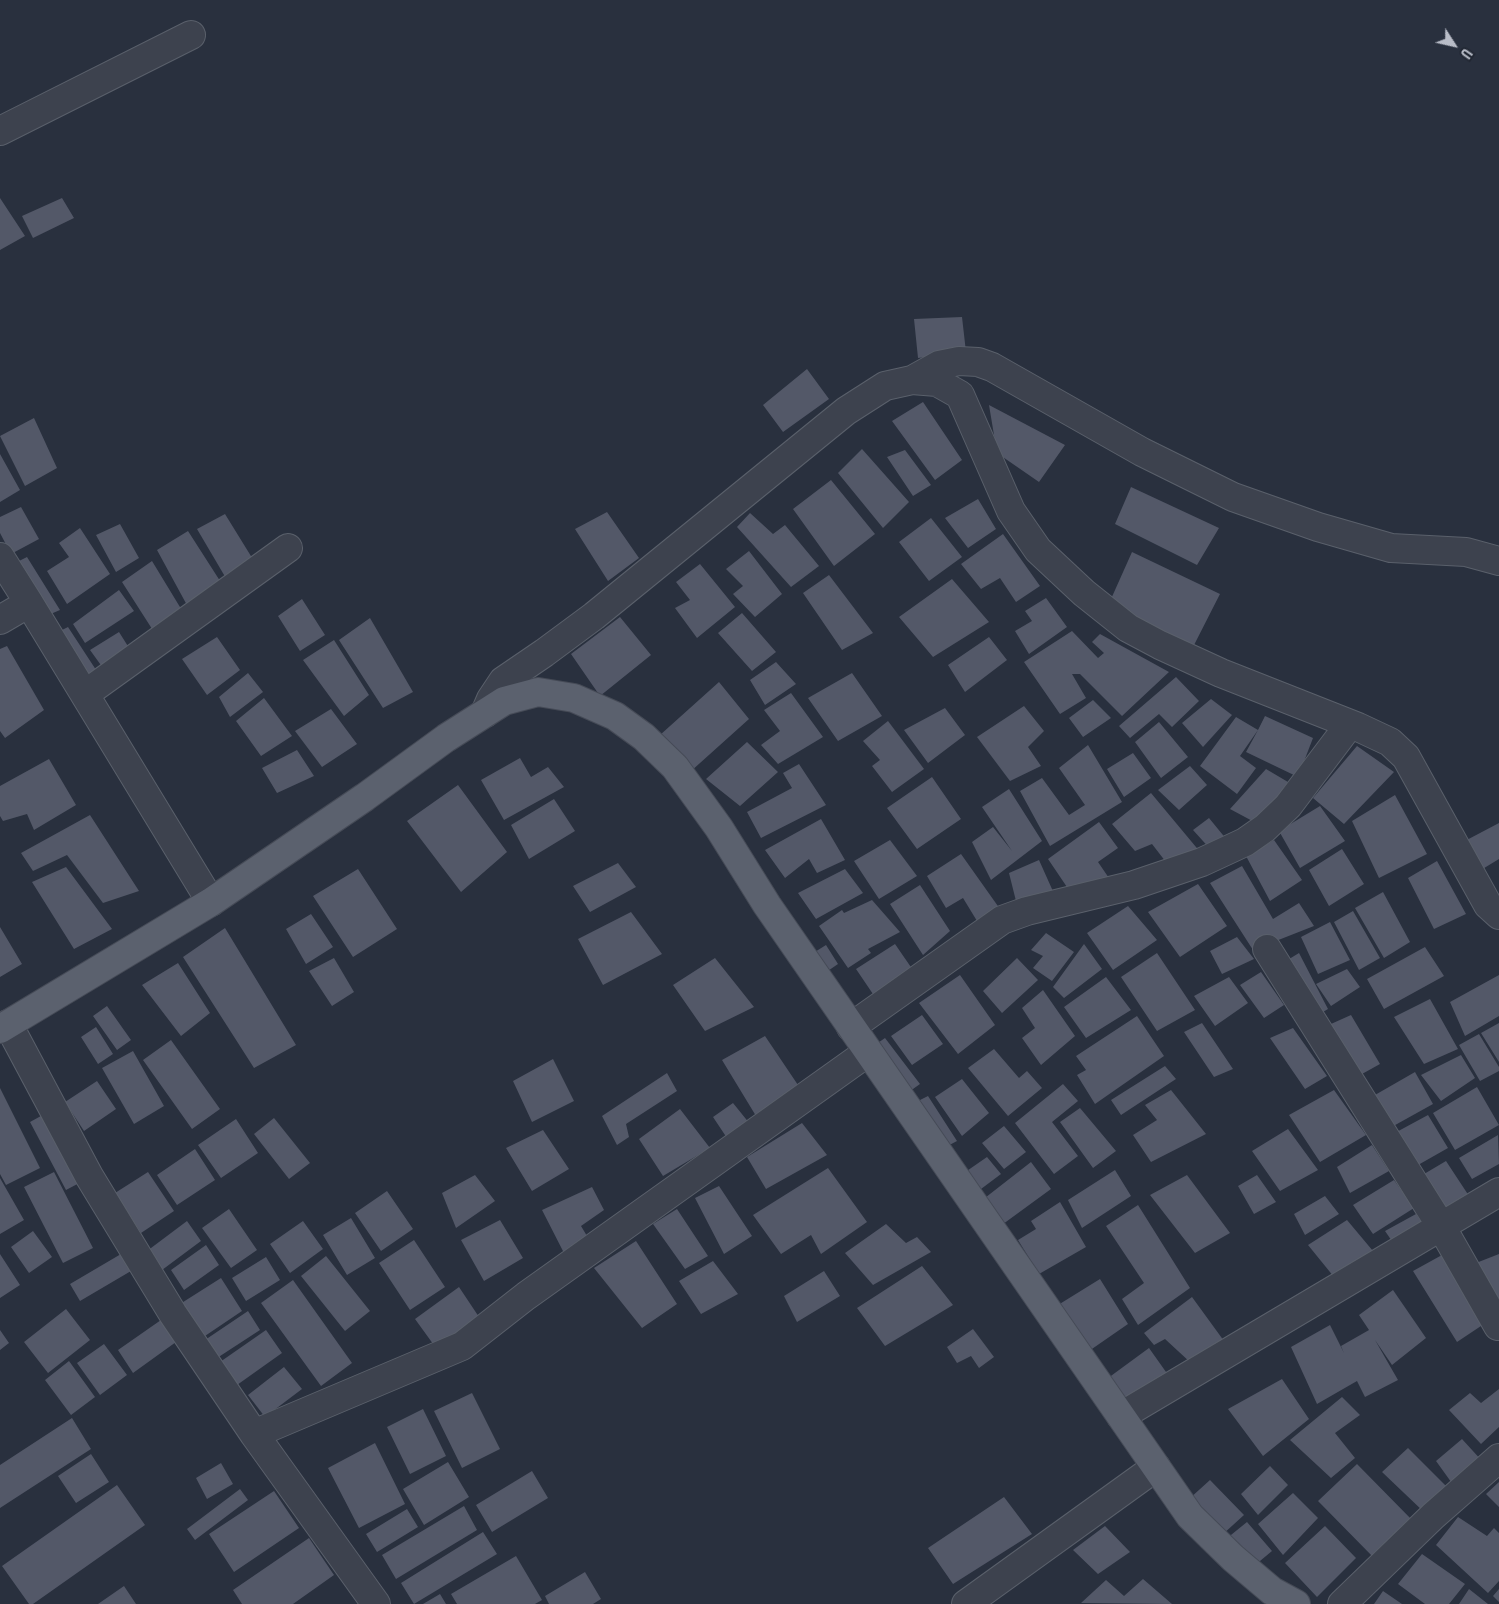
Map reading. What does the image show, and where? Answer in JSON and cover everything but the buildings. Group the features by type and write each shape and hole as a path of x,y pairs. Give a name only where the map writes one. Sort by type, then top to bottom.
{"main road":[{"path":"4,1027 211,902 365,797 446,738 504,701 538,692 574,698 615,716 644,737 675,768 720,828 767,906 1190,1516 1233,1558 1272,1590 1296,1604"}],"street":[{"path":"0,131 192,35"},
{"path":"485,712 503,681 594,616 846,411 885,386 912,380 940,365 959,361 978,362 992,367 1142,452 1233,497 1318,527 1391,548 1466,552 1499,561"},
{"path":"912,380 937,382 960,395 1012,511 1038,550 1084,593 1120,622 1160,645 1220,673 1350,724 1390,742 1406,757 1488,905 1499,915"},
{"path":"85,694 288,548"},
{"path":"0,556 211,902"},
{"path":"0,620 29,603"},
{"path":"851,1027 1002,920 1027,911 1134,884 1202,862 1245,842 1265,828 1288,806 1350,724"},
{"path":"1267,949 1441,1226 1498,1326"},
{"path":"4,1027 89,1176 173,1314 254,1434 376,1604"},
{"path":"254,1434 462,1346 526,1296 868,1052"},
{"path":"1121,1416 1499,1192"},
{"path":"1342,1604 1433,1516 1499,1458"},
{"path":"966,1604 1156,1467"}]}
